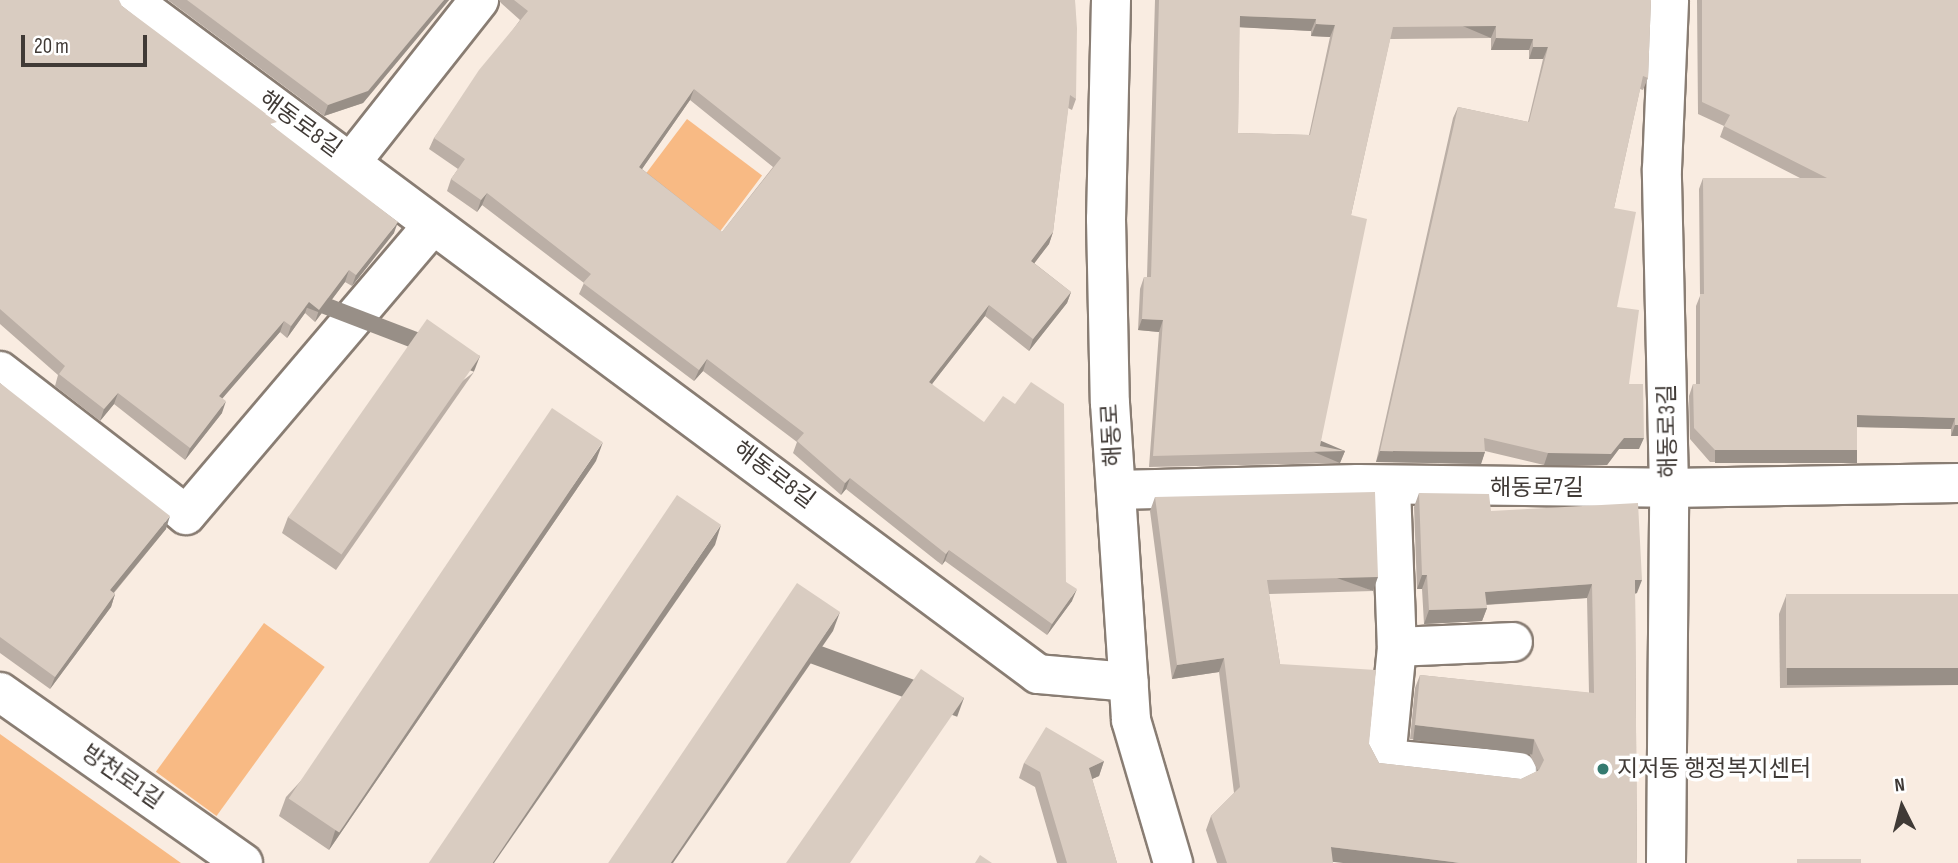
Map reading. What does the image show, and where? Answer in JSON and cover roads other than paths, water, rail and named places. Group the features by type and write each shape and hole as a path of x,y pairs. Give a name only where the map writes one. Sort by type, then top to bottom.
{"street":[{"name":"해동로8길","path":"131,0 352,161 432,226 688,411 1038,674 1129,682"},
{"path":"352,161 479,0"},
{"name":"해동로","path":"1111,0 1106,219 1115,491 1130,720 1173,863"},
{"name":"해동로3길","path":"1666,863 1669,488 1662,169 1669,0"},
{"path":"0,371 186,514 432,226"},
{"name":"해동로7길","path":"1115,491 1391,487 1669,488 1958,483"},
{"path":"1391,487 1397,647 1386,759 1517,771"},
{"path":"1397,647 1513,642"},
{"name":"방천로1길","path":"0,692 243,863"}],"place":[{"name":"지저동 행정복지센터","path":"1603,769"}]}
